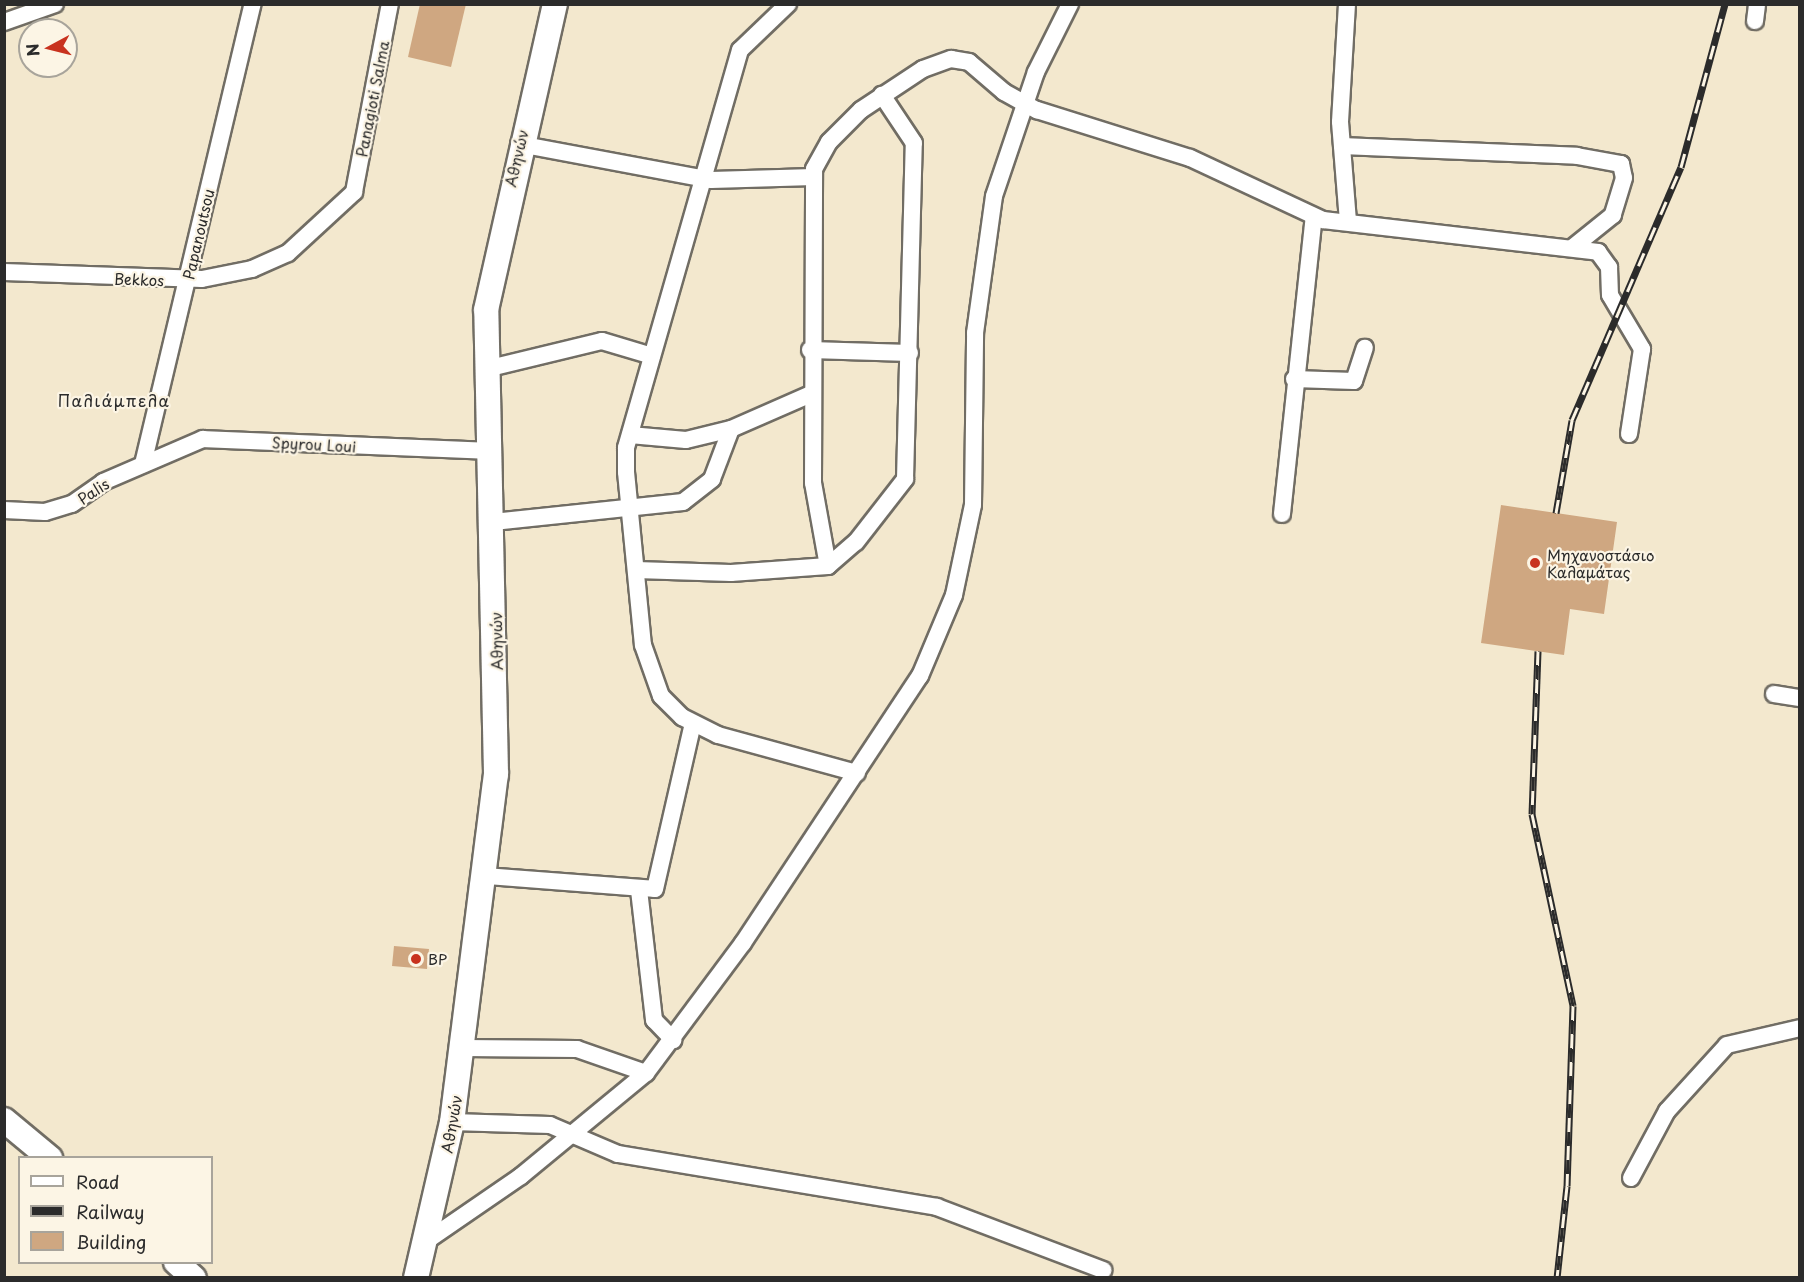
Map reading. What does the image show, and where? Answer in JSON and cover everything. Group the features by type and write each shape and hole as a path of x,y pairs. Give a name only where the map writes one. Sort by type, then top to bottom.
{"main road":[{"name":"Αθηνών","path":"416,1278 428,1240 453,1122 486,876 496,774 493,522 486,369 488,294 519,144 555,4"},
{"path":"4,1120 48,1156"},
{"path":"177,1264 194,1278"}],"street":[{"path":"4,22 55,4"},
{"name":"Papanoutsou","path":"143,464 253,4"},
{"name":"Panagioti Salma","path":"354,192 390,4"},
{"path":"788,4 740,50 630,435 625,460 629,508 651,676 670,706 693,723 776,754 857,773"},
{"path":"1052,4 1062,20"},
{"path":"428,1240 574,1135 645,1073 673,1041 857,773 920,676 960,571 973,505 981,264 996,186 1024,104 1070,4"},
{"path":"1347,4 1342,146 1348,221"},
{"path":"828,566 815,510 810,350 814,177 819,157 836,134 882,95 937,63 958,59 1024,104 1198,161 1314,217 1573,247 1603,257 1610,295 1642,350 1629,434"},
{"path":"636,570 731,573 828,566 864,533 908,474 914,143 882,95"},
{"path":"519,144 705,179 814,177"},
{"path":"1342,146 1577,156 1621,164 1624,178 1613,215 1573,247"},
{"name":"Bekkos","path":"4,272 188,280 223,276 277,259 354,192"},
{"path":"1282,514 1294,379 1314,217"},
{"path":"486,369 602,341 652,356"},
{"path":"1294,379 1354,381 1365,348"},
{"path":"810,350 910,353"},
{"path":"630,435 686,440 731,429 811,394"},
{"path":"493,522 673,505 701,492 720,462 731,429"},
{"name":"Spyrou Loui","path":"143,464 185,445 222,438 490,451"},
{"name":"Palis","path":"4,510 58,509 143,464"},
{"path":"1774,694 1800,698"},
{"path":"486,876 653,890 658,883 693,723"},
{"path":"639,890 654,1020 673,1041"},
{"path":"1631,1178 1667,1111 1727,1045 1800,1028"},
{"path":"464,1048 577,1049 645,1073"},
{"path":"453,1122 540,1123 618,1154 937,1207 1103,1270"}],"building":[{"path":"420,4 466,4 451,67 408,57"},
{"name":"Μηχανοστάσιο Καλαμάτας","path":"1501,505 1617,522 1604,614 1570,609 1564,655 1481,643"},
{"path":"394,946 429,949 427,969 392,966"}],"railway":[{"path":"1556,513 1572,420 1681,167 1725,4"},
{"path":"1538,651 1532,814 1573,1006 1567,1186 1557,1278"}],"place":[{"name":"Μηχανοστάσιο Καλαμάτας","path":"1535,563"},
{"name":"BP","path":"416,959"}],"district":[{"name":"Παλιάμπελα","path":"114,400"}]}
